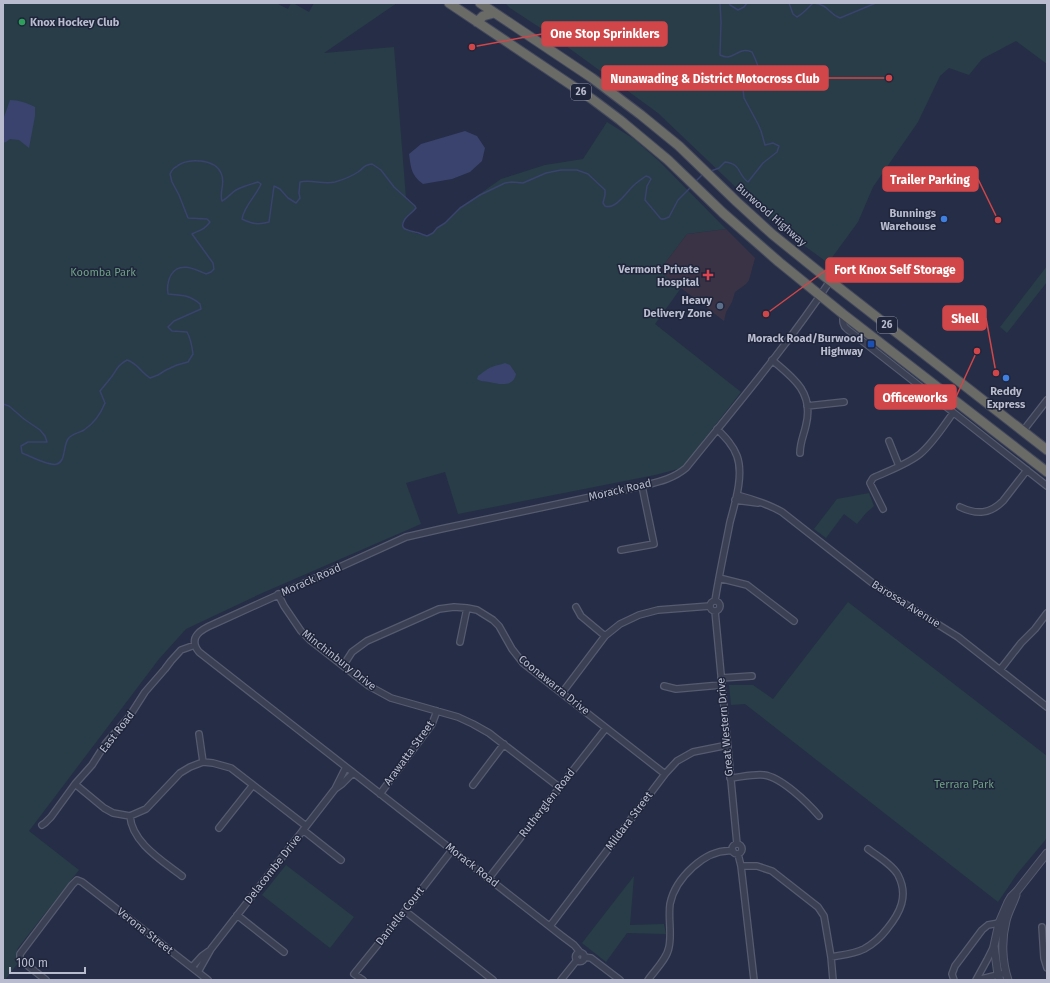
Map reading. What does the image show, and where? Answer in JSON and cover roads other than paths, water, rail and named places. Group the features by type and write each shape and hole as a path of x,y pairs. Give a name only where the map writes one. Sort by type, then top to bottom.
{"highway":[{"name":"26","path":"449,3 607,110 652,146 762,248 820,296 1047,472"},
{"name":"Burwood Highway","path":"480,3 627,103 667,136 772,234 1046,448"},
{"path":"477,22 484,16 494,13"}],"street":[{"name":"Morack Road","path":"580,952 574,945 550,926 205,657 197,650 195,645 196,635 205,628 406,537 642,486 671,478 679,474 686,468 717,430 772,360 820,296 830,280"},
{"path":"843,314 842,321 844,327 1047,486"},
{"path":"772,360 798,383 803,392 807,406 808,419 800,444 800,452"},
{"path":"1023,430 1047,400"},
{"path":"807,406 844,402"},
{"path":"883,509 870,483 871,480 913,459 926,448 953,413"},
{"path":"710,606 711,602 715,601 736,498 740,466 737,455 728,439 717,430"},
{"path":"889,441 899,466"},
{"path":"960,507 972,512 986,512 998,506 1027,470"},
{"path":"621,550 654,544 642,486"},
{"name":"Barossa Avenue","path":"736,498 750,498 776,508 782,512 875,585 953,634 1047,706"},
{"path":"719,578 747,585 794,621"},
{"name":"Minchinbury Drive","path":"278,594 284,606 301,631 342,666 369,686 391,698 458,717 473,724 504,744 559,788"},
{"path":"710,606 711,610 715,611 718,609 720,606 718,602 715,601"},
{"path":"562,693 605,636 620,624 639,615 658,610 710,606"},
{"name":"Coonawarra Drive","path":"342,666 352,652 367,641 439,609 454,607 477,610 493,620 499,626 512,649 523,662 665,774"},
{"path":"576,607 581,616 605,636"},
{"path":"460,642 467,608"},
{"name":"Great Western Drive","path":"715,611 737,844 733,846 735,852"},
{"path":"1000,670 1047,613"},
{"name":"East Road","path":"42,825 51,817 75,784 92,765 106,743 129,717 170,661 184,648 195,645"},
{"path":"721,678 752,676"},
{"path":"664,686 676,689 721,685"},
{"name":"Arawatta Street","path":"380,794 432,724 437,711"},
{"name":"Rutherglen Road","path":"488,878 606,728"},
{"path":"199,734 203,762"},
{"path":"473,785 504,744"},
{"name":"Mildara Street","path":"550,926 665,774 677,761 694,752 728,745"},
{"path":"75,784 104,808 113,813 130,816 146,809 180,773 203,762 214,763 231,768 305,828 341,860"},
{"name":"Delacombe Drive","path":"198,972 211,949 335,789 346,767"},
{"name":"Delacombe Drive","path":"335,789 353,773"},
{"path":"730,778 759,775 775,778 805,801 819,816"},
{"path":"219,828 253,785"},
{"path":"130,816 135,834 143,845 182,876"},
{"path":"831,957 853,953 871,945 882,935 895,918 902,905 903,890 898,875 893,869 868,849"},
{"name":"Danielle Court","path":"363,980 354,974 452,850"},
{"path":"648,980 664,960 669,948 671,933 669,918 670,903 682,878 688,871 705,858 718,852 728,851 735,852 741,866 754,980"},
{"path":"976,980 994,946 999,923 1008,902 1047,853"},
{"path":"741,866 757,866 772,871 818,907 824,916 831,957 833,980"},
{"name":"Verona Street","path":"46,980 21,960 21,950 77,880 82,882 208,980"},
{"path":"976,980 1007,976 1003,956 1003,940 1006,922 1017,891"},
{"path":"405,911 492,980"},
{"path":"237,915 284,952"},
{"path":"954,980 952,974 955,966 982,930 988,925 999,923"},
{"path":"1042,927 1044,958 1047,968"},
{"path":"994,946 999,978"},
{"name":"Delacombe Drive","path":"192,967 211,949"},
{"path":"561,980 577,960 576,954 580,952 584,957 591,958 620,980"},
{"path":"577,960 581,961 584,957"}],"water":[{"path":"10,100 23,102 35,107 35,116 29,148 19,140 10,139 3,143 4,117"},
{"path":"465,131 477,136 485,148 482,161 470,172 452,179 423,184 419,181 412,171 409,154 421,144"},
{"path":"505,363 510,365 516,374 509,383 501,384 477,379 478,376 489,369"}],"waterway":[{"path":"711,171 719,168 725,162 730,163 737,167 742,176 748,182 763,163 777,152 779,146 773,143 765,145 758,124 744,98 743,89 756,83 760,76 752,52 743,51 729,57 720,55 720,3"},
{"path":"729,3 738,10 744,7 747,3"},
{"path":"789,3 793,14 797,17 813,3 823,5 840,18 876,3"},
{"path":"3,404 9,406 40,430 45,436 47,442 28,442 21,446 22,453 45,463 54,465 62,460 66,442 69,437 87,428 99,414 105,403 100,391 123,362 127,360 130,361 150,378 177,365 188,362 193,354 192,345 187,332 172,331 168,327 174,321 201,309 200,304 189,297 168,294 168,282 171,275 178,268 187,267 206,274 214,269 213,263 192,234 204,228 210,222 207,219 188,218 172,182 170,174 172,170 187,162 207,162 218,168 223,180 221,194 222,201 241,187 258,182 261,184 245,210 242,219 258,224 269,222 274,186 280,189 288,198 296,203 300,198 300,182 308,181 331,183 350,176 365,166 372,164 381,170 394,187 416,208 405,219 403,227 407,230 427,236 445,223 460,208 480,195 505,183 523,183 546,173 561,170 577,170 588,174 605,190 603,203 605,206 609,207 613,206 633,186 646,176 649,177 651,179 647,186 645,200 661,219 669,217 678,200 691,187"},
{"path":"696,181 703,174"}],"place":[{"name":"Knox Hockey Club","path":"22,22"},
{"name":"One Stop Sprinklers","path":"472,47"},
{"name":"Nunawading & District Motocross Club","path":"889,78"},
{"name":"Bunnings Warehouse","path":"944,219"},
{"name":"Trailer Parking","path":"998,220"},
{"name":"Vermont Private Hospital","path":"708,275"},
{"name":"Heavy Delivery Zone","path":"720,306"},
{"name":"Fort Knox Self Storage","path":"766,314"},
{"name":"Morack Road/Burwood Highway","path":"871,344"},
{"name":"Officeworks","path":"977,351"},
{"name":"Shell","path":"996,373"},
{"name":"Reddy Express","path":"1006,378"}],"park label":[{"name":"Koomba Park","path":"103,272"},
{"name":"Terrara Park","path":"964,784"}]}
